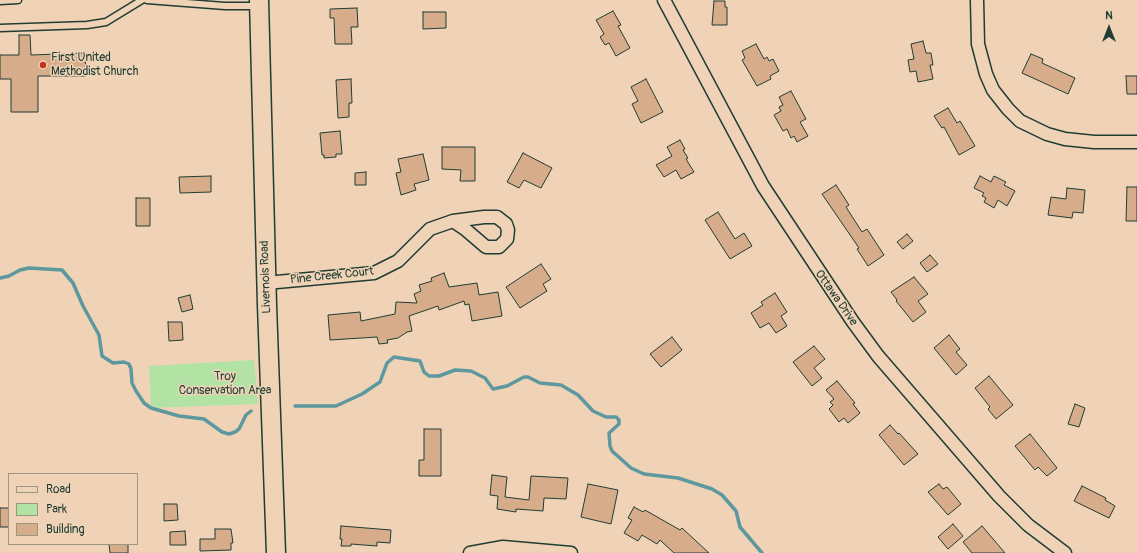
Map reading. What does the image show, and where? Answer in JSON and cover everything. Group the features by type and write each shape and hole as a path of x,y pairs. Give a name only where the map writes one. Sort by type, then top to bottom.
{"street":[{"name":"Ottawa Drive","path":"664,0 744,154 763,186 853,322 878,356 999,496 1039,534 1065,553"},
{"path":"977,0 978,44 986,74 993,90 1008,109 1020,120 1042,132 1065,139 1094,142 1137,142"},
{"name":"Livernois Road","path":"259,3 266,283 276,553"},
{"name":"Pine Creek Court","path":"266,283 374,273 398,261 430,229 453,221"},
{"path":"470,553 503,547 570,553"}],"lane":[{"path":"0,1 18,0"},
{"path":"0,28 87,25 106,22 142,0"},
{"path":"147,0 225,6 259,3"}],"green space":[{"name":"Troy Conservation Area","path":"254,360 258,404 151,408 149,366"}],"building":[{"path":"714,1 725,1 725,7 727,7 727,25 712,25"},
{"path":"357,8 358,27 351,27 352,44 335,44 334,18 330,18 330,9"},
{"path":"613,11 621,25 618,26 630,48 616,56 609,43 605,45 600,37 604,34 596,20"},
{"path":"423,12 446,12 446,28 423,29"},
{"name":"First United Methodist Church","path":"19,35 30,35 31,55 85,53 86,76 38,76 38,112 11,112 11,79 0,79 0,55 19,55"},
{"path":"923,41 926,53 931,53 933,65 930,65 933,79 918,82 916,71 910,72 908,60 914,59 911,44"},
{"path":"756,44 764,59 767,57 769,61 773,59 779,71 770,76 771,79 757,86 742,60 745,58 742,51"},
{"path":"1031,54 1043,59 1042,63 1075,78 1068,94 1022,73"},
{"path":"1126,76 1137,76 1137,94 1127,94"},
{"path":"351,79 352,103 349,103 349,117 338,118 336,80"},
{"path":"646,79 663,112 641,123 632,104 638,101 631,87"},
{"path":"791,91 806,119 800,122 808,136 797,142 794,136 791,138 787,129 783,131 774,115 781,111 779,107 783,105 779,97"},
{"path":"948,108 957,123 960,121 975,146 959,155 944,127 942,128 934,116"},
{"path":"340,131 342,154 336,154 336,157 324,158 324,155 322,155 320,133"},
{"path":"680,140 685,149 683,150 688,158 686,159 694,172 681,179 676,170 664,177 656,165 672,156 667,147"},
{"path":"442,147 475,147 475,181 460,181 461,170 442,169"},
{"path":"523,153 552,168 541,188 524,180 519,188 507,182"},
{"path":"423,154 429,180 414,184 416,190 401,195 396,173 401,172 398,159"},
{"path":"366,172 366,185 355,185 355,173"},
{"path":"211,176 211,192 180,193 179,177"},
{"path":"980,176 991,182 994,176 1006,182 1004,185 1015,191 1007,206 998,200 994,208 984,202 986,198 982,196 984,193 974,188"},
{"path":"836,185 849,205 846,207 862,232 867,229 884,255 868,266 857,249 859,248 822,194"},
{"path":"1127,187 1137,187 1137,221 1126,221"},
{"path":"1067,188 1085,190 1083,213 1073,212 1072,218 1048,215 1051,197 1066,199"},
{"path":"136,198 150,198 150,226 136,226"},
{"path":"718,212 735,239 744,233 752,246 730,259 705,220"},
{"path":"907,234 913,241 903,249 897,242"},
{"path":"930,255 938,264 927,272 920,263"},
{"path":"541,264 551,279 543,284 547,291 520,308 506,287"},
{"path":"444,273 449,287 477,283 479,295 498,292 502,316 472,321 469,304 465,305 464,301 439,310 438,306 409,316 412,331 407,332 398,338 387,340 388,343 379,344 377,337 330,340 328,315 360,312 361,321 395,314 396,302 417,303 414,294 421,291 419,285 432,281 431,278"},
{"path":"914,277 928,294 918,301 926,312 913,322 896,301 897,300 891,292"},
{"path":"775,293 787,312 781,316 787,326 776,333 769,323 760,328 751,313 763,305 761,302"},
{"path":"190,295 193,309 182,312 178,298"},
{"path":"168,322 182,322 183,340 169,341"},
{"path":"949,335 960,349 956,352 967,365 956,375 934,348"},
{"path":"672,337 682,350 661,367 650,354"},
{"path":"814,346 825,359 814,368 822,378 812,386 793,362"},
{"path":"989,376 1013,405 996,419 988,409 990,407 975,388"},
{"path":"837,381 855,403 853,404 860,413 848,423 844,418 839,422 829,409 833,405 830,402 834,399 826,390"},
{"path":"1075,404 1085,408 1079,427 1068,424"},
{"path":"890,425 918,454 904,465 879,435"},
{"path":"424,429 441,429 441,476 419,476 419,460 424,460"},
{"path":"1030,434 1057,468 1047,476 1038,467 1035,470 1015,446"},
{"path":"492,475 507,477 505,497 529,500 531,476 568,478 566,499 544,498 543,511 516,509 516,512 497,509 498,496 490,495"},
{"path":"588,484 618,490 611,524 581,517"},
{"path":"939,484 943,489 947,487 961,504 948,515 928,492"},
{"path":"1082,486 1106,498 1105,500 1115,506 1109,518 1074,501"},
{"path":"164,504 177,504 178,520 164,521"},
{"path":"634,507 643,512 645,510 680,530 682,528 709,553 674,553 660,540 657,544 642,535 638,541 624,533 632,520 628,518"},
{"path":"0,508 8,508 8,527 0,527"},
{"path":"953,524 963,536 948,549 938,537"},
{"path":"341,526 391,530 390,543 377,542 377,546 351,544 351,546 341,546"},
{"path":"982,526 1005,553 972,553 963,542"},
{"path":"215,529 231,529 233,543 231,543 231,550 200,551 200,539 215,539"},
{"path":"185,531 186,545 170,545 170,532"},
{"path":"109,545 128,545 128,553 110,553"}],"waterway":[{"path":"0,278 29,268 62,270 73,283 83,306 99,335 102,356 113,363 124,362 129,364 132,383 144,403 151,408 179,416 204,419 222,432 229,434 239,429 246,415 251,411"},
{"path":"295,406 336,406 362,394 380,382 387,363 394,357 420,361 424,372 429,376 439,376 455,370 471,371 485,378 493,389 507,386 524,377 528,377 540,383 561,385 578,395 593,411 606,417 616,417 619,420 619,424 609,433 610,446 612,451 631,468 644,474 678,478 712,489 722,495 736,511 740,527 762,553"}],"place":[{"name":"First United Methodist Church","path":"43,65"}]}
